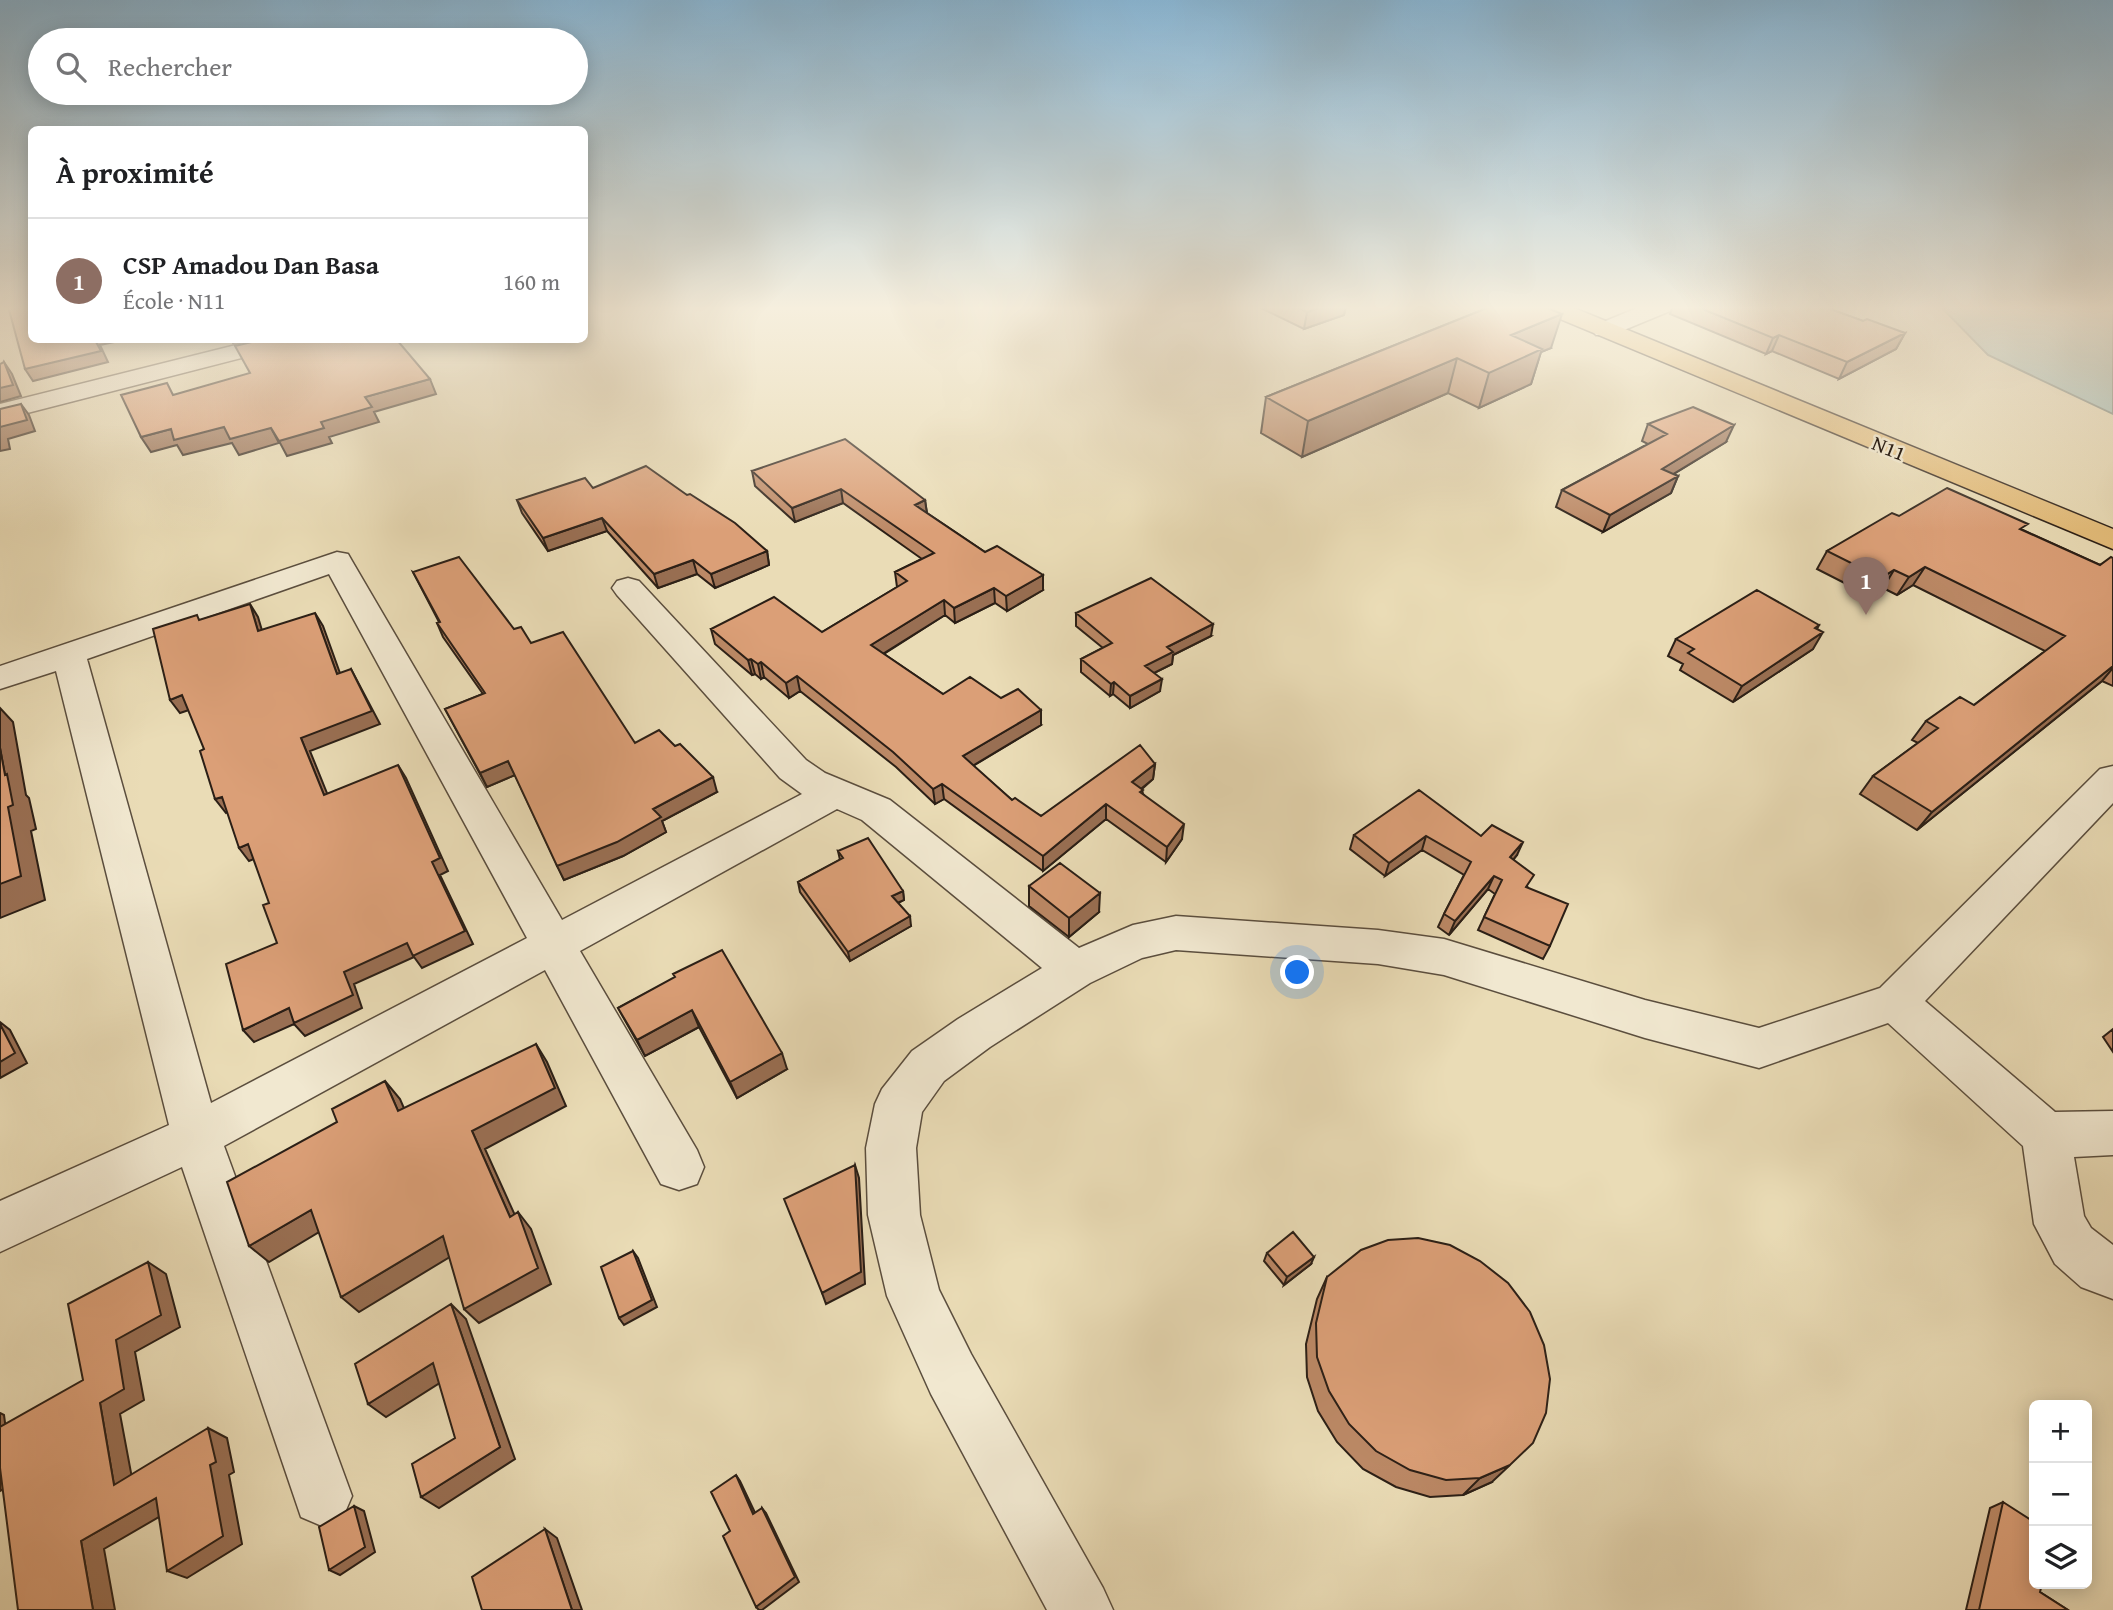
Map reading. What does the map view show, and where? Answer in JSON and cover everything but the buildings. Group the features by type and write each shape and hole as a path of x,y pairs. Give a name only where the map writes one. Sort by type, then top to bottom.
{"main road":[{"name":"N11","path":"1728,381 2113,540"}],"street":[{"path":"0,412 121,381"},
{"path":"0,678 337,561 679,1167"},
{"path":"628,588 793,769 834,794 876,810 1075,970"},
{"path":"69,654 196,1136 322,1496"},
{"path":"1082,1610 951,1374 914,1296 894,1215 891,1148 899,1104 928,1066 974,1033 1075,970 1133,942 1176,933 1378,947 1444,957 1645,1019 1759,1048 1895,1002 2113,779"},
{"path":"0,1227 196,1136 834,794"},
{"path":"1895,1002 2046,1135 2060,1224 2073,1246 2100,1268 2113,1273"},
{"path":"2046,1135 2113,1133"}],"water":[{"path":"2043,381 2113,381 2113,414"}],"place":[{"name":"CSP Amadou Dan Basa","path":"1866,615"}]}
